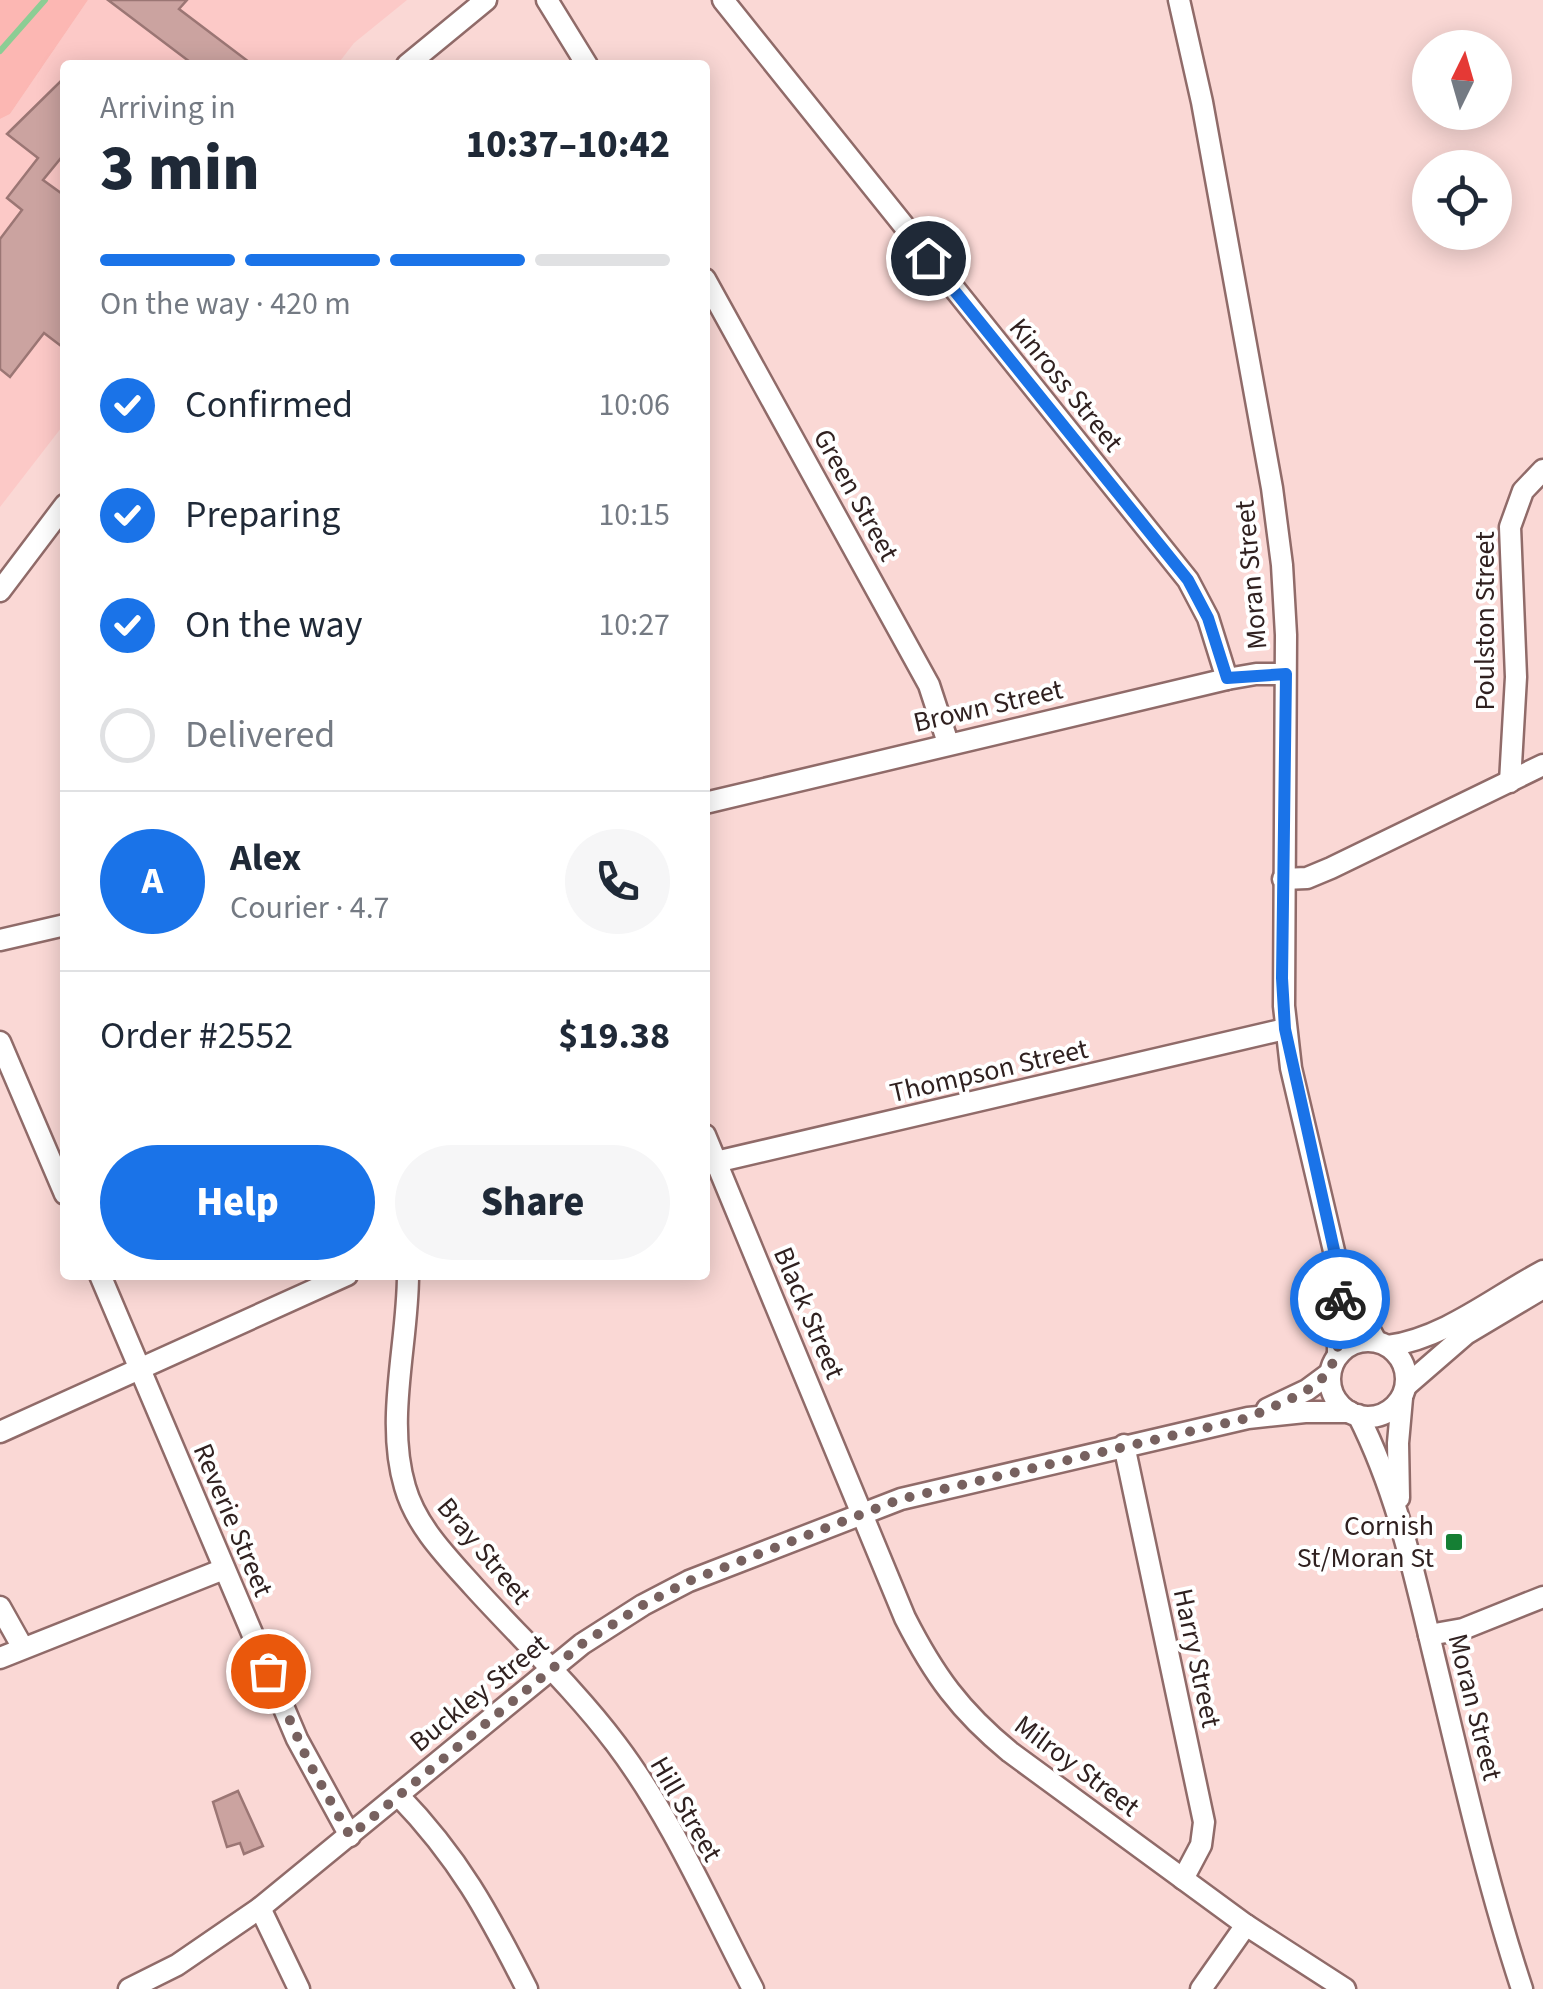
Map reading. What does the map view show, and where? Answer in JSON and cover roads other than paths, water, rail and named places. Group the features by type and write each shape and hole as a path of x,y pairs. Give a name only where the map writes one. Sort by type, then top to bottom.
{"street":[{"path":"413,60 486,0"},
{"path":"547,0 584,60"},
{"name":"Kinross Street","path":"723,0 1188,580 1208,618 1227,678"},
{"name":"Moran Street","path":"1179,0 1202,102 1272,488 1282,565 1286,674 1285,1029 1338,1268 1350,1298 1382,1344"},
{"name":"Green Street","path":"710,288 929,685 948,743"},
{"name":"Poulston Street","path":"1510,782 1516,677 1510,527 1523,491 1543,470"},
{"path":"0,591 60,512"},
{"name":"Brown Street","path":"710,802 1227,678 1286,674"},
{"path":"1283,879 1306,878 1331,868 1543,765"},
{"path":"0,940 60,926"},
{"name":"Thompson Street","path":"710,1164 1285,1029"},
{"path":"0,1042 60,1182"},
{"name":"Black Street","path":"710,1164 862,1512"},
{"name":"Moran Street","path":"1334,1364 1338,1268"},
{"path":"1543,1271 1420,1339 1355,1343 1334,1364 1334,1396 1354,1414 1383,1414 1450,1346 1543,1288"},
{"name":"Reverie Street","path":"102,1280 308,1761 350,1836"},
{"path":"0,1432 336,1280"},
{"name":"Bray Street","path":"408,1280 398,1422 404,1484 412,1507 448,1558 552,1669"},
{"path":"1382,1344 1404,1364 1404,1392"},
{"name":"Buckley Street","path":"1248,1418 1294,1397 1334,1364"},
{"name":"Moran Street","path":"1400,1515 1398,1443 1404,1392"},
{"name":"Buckley Street","path":"129,1989 202,1950 260,1908 552,1669 614,1622 689,1581 901,1499 1248,1418 1305,1412 1354,1414"},
{"name":"Moran Street","path":"1354,1414 1375,1450 1400,1515 1497,1913 1510,1989"},
{"name":"Harry Street","path":"1124,1444 1204,1822 1201,1844 1183,1880"},
{"name":"Milroy Street","path":"862,1512 906,1618 932,1670 956,1702 1010,1752 1183,1880 1345,1989"},
{"path":"0,1658 224,1569"},
{"path":"1429,1635 1463,1629 1543,1597"},
{"path":"0,1607 23,1648"},
{"name":"Hill Street","path":"552,1669 615,1744 653,1800 753,1989"},
{"path":"398,1795 468,1878 528,1989"},
{"path":"260,1908 299,1989"},
{"name":"Moran Street","path":"1497,1913 1522,1989"},
{"path":"1201,1989 1246,1924"}],"waterway":[{"path":"0,51 45,0"}],"place":[{"name":"Cornish St/Moran St","path":"1454,1542"}]}
